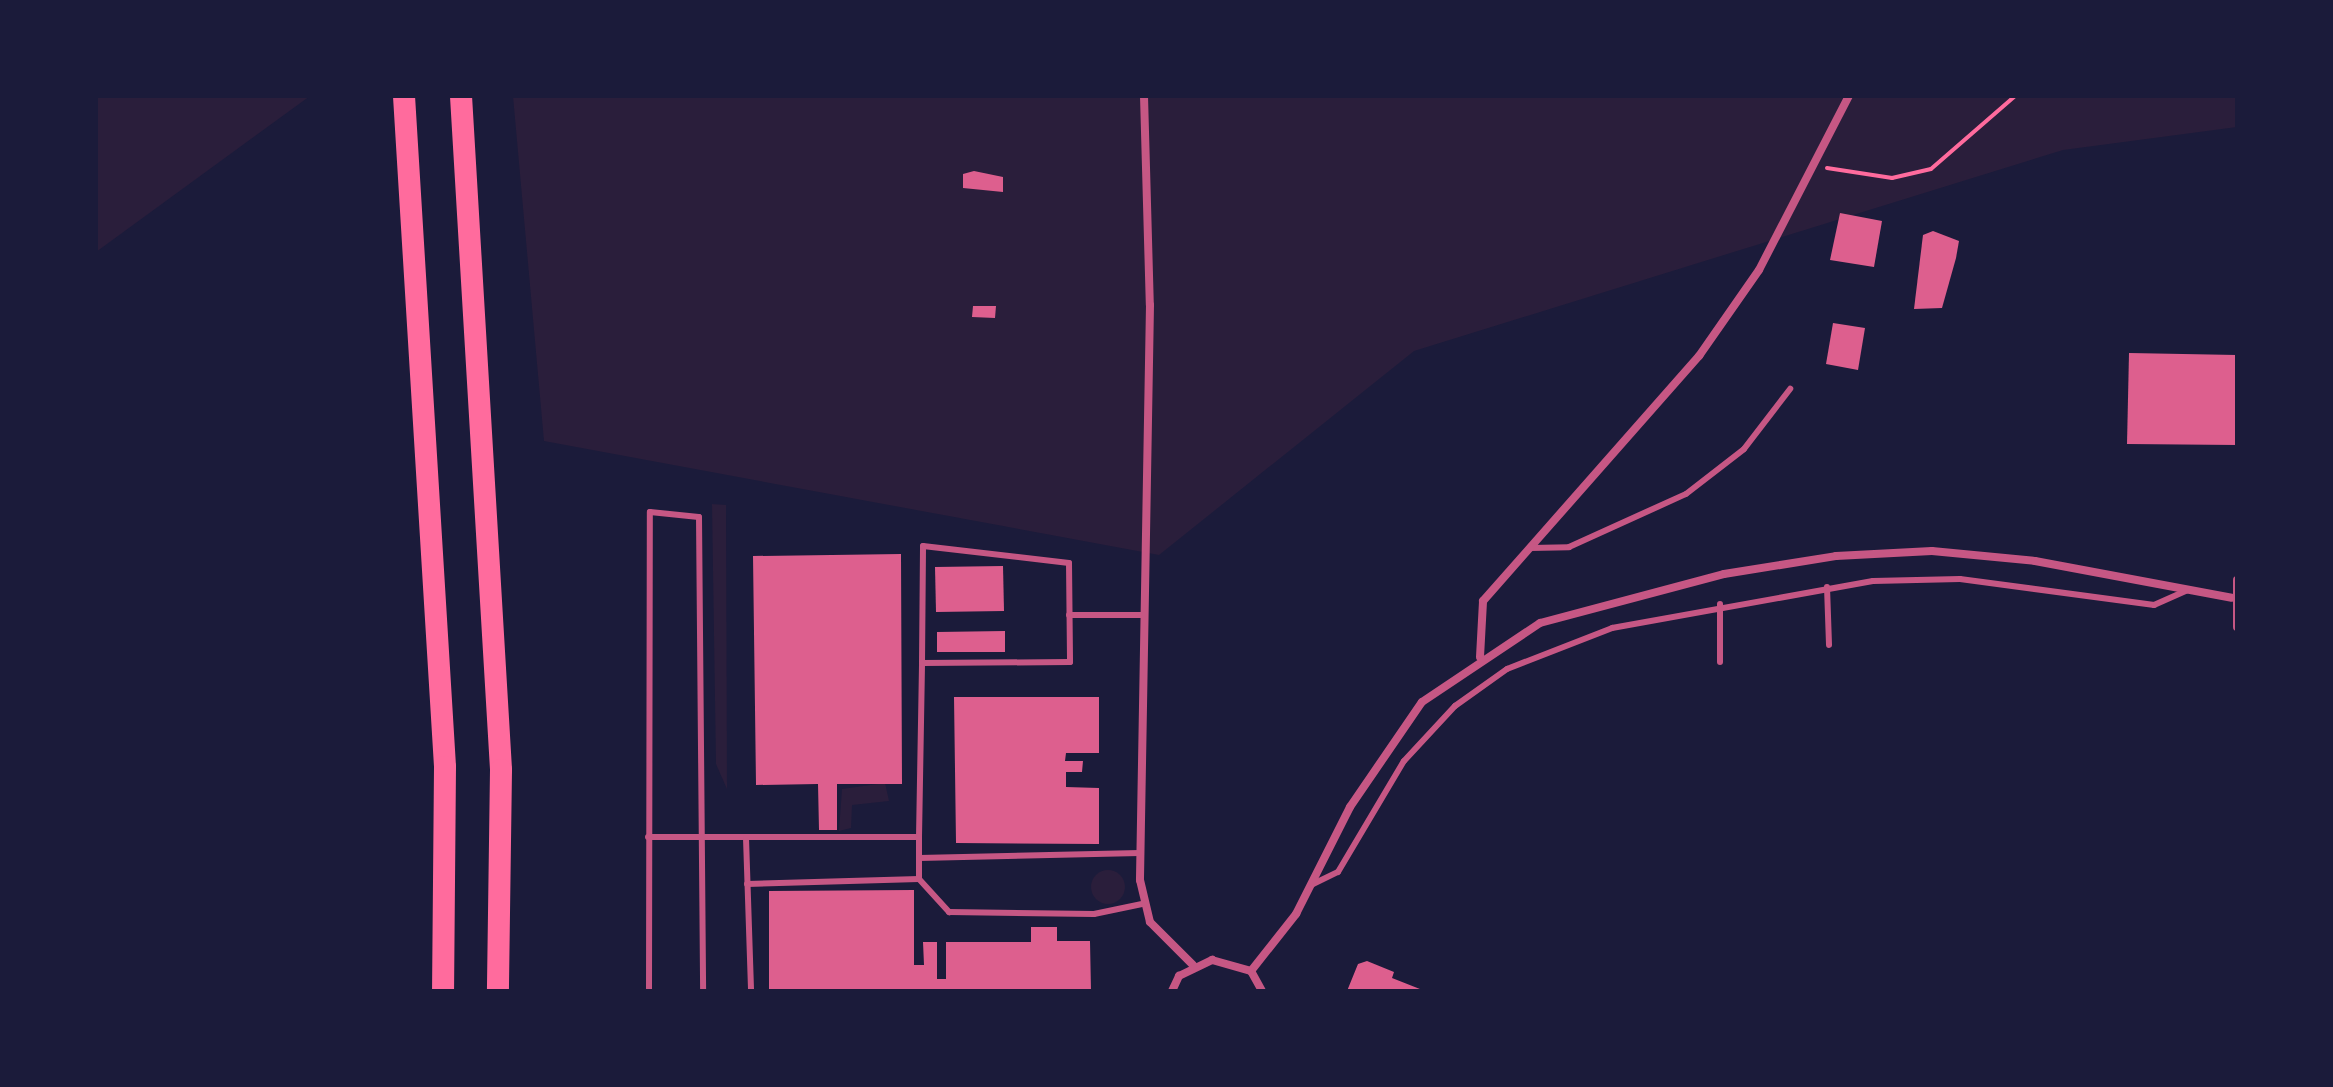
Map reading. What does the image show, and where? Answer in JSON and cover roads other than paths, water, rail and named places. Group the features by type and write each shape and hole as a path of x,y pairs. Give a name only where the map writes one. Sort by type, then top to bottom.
{"highway":[{"path":"404,96 444,751 443,991"},
{"path":"461,96 501,770 498,991"}],"street":[{"path":"1144,96 1150,305 1143,615 1142,904 1193,965"},
{"path":"1480,657 1483,601 1699,356 1759,270 1817,164 1849,96"},
{"path":"1251,971 1311,885 1384,752 1422,702 1480,657 1540,623 1607,604 1836,556 1947,552 2232,598"},
{"path":"2237,580 2232,598 2237,627"},
{"path":"1172,991 1193,965 1223,960 1251,971 1262,991"}],"lane":[{"path":"1528,548 1569,547 1686,494 1744,449 1790,389"},
{"path":"649,991 650,512 699,517 703,991"},
{"path":"922,663 1070,662 1069,563 923,546 919,879 949,912 1094,914 1142,904"},
{"path":"1311,885 1338,872 1404,761 1455,706 1507,669 1612,628 1720,604 1827,587 1960,579 2154,605 2189,590"},
{"path":"1827,587 1829,645"},
{"path":"1720,604 1720,662"},
{"path":"1069,615 1143,615"},
{"path":"648,837 919,837"},
{"path":"746,838 751,991"},
{"path":"919,858 1140,853"},
{"path":"747,884 919,879"}]}
